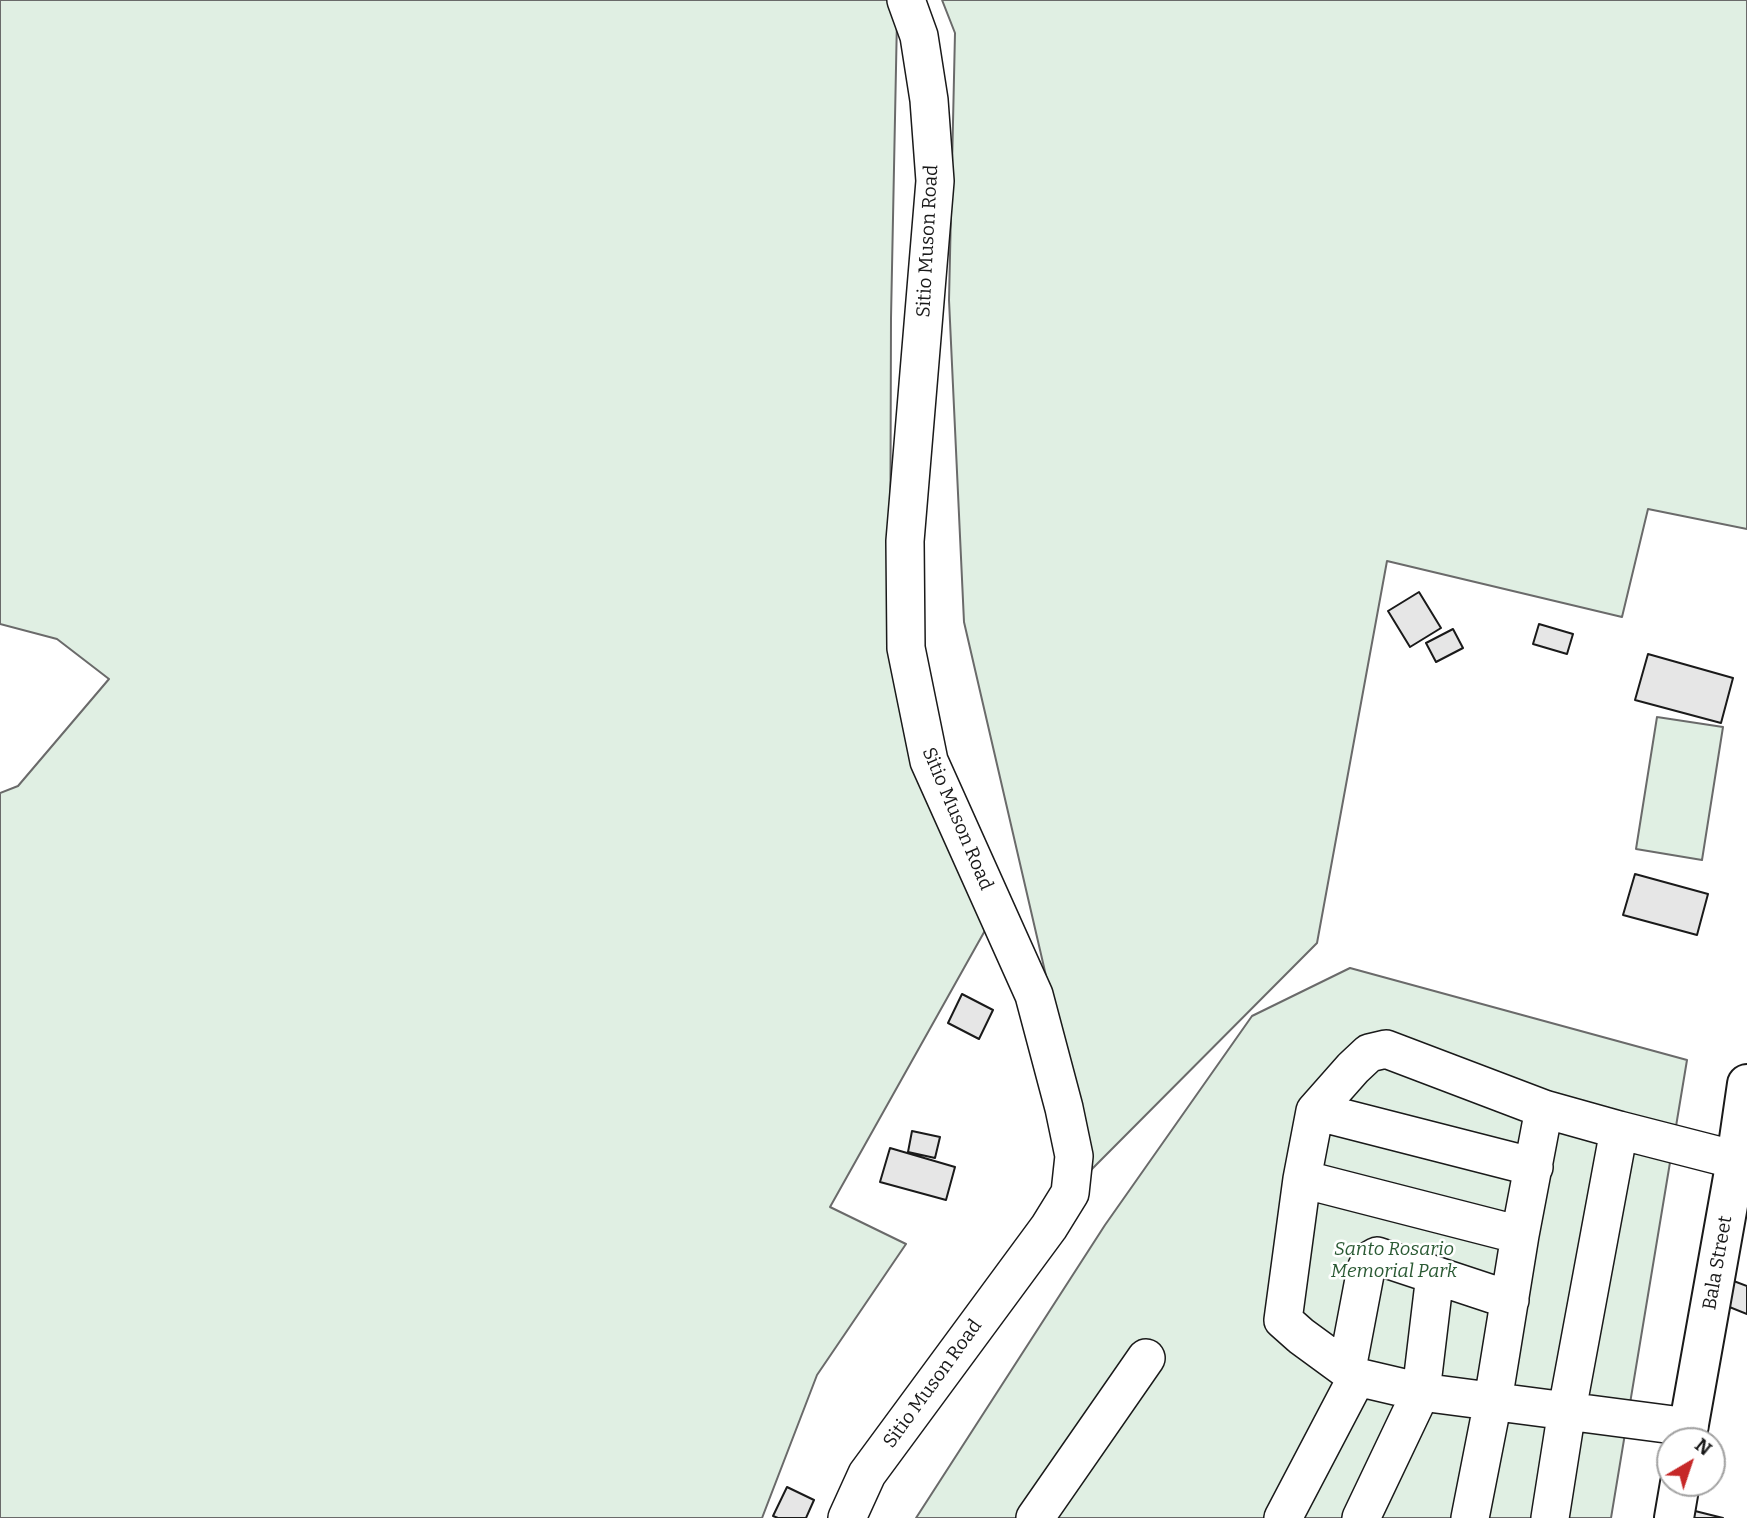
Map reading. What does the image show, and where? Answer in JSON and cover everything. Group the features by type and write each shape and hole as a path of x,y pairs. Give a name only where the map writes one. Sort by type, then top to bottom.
{"main road":[{"name":"Bala Street","path":"1689,1427 1747,1084"},
{"path":"1674,1518 1677,1497"}],"street":[{"name":"Sitio Muson Road","path":"847,1518 867,1474 1049,1227 1070,1193 1073,1156 1064,1108 1034,995 929,761 906,648 905,541 935,181 929,100 919,36 906,0"},
{"path":"1656,1428 1567,1410 1421,1392 1352,1373 1283,1320 1302,1179 1315,1111 1369,1053 1386,1049 1544,1109 1735,1160"},
{"path":"1470,1518 1544,1109"},
{"path":"1315,1111 1534,1167"},
{"path":"1550,1518 1567,1410 1619,1130"},
{"path":"1302,1179 1520,1235"},
{"path":"1283,1518 1352,1373 1366,1269 1370,1260 1377,1256 1510,1300"},
{"path":"1361,1518 1421,1392 1435,1275"},
{"path":"1035,1518 1146,1358"}],"green space":[{"path":"0,0 891,0 897,18 891,318 890,644 992,918 830,1207 906,1244 817,1375 762,1518 0,1518 0,793 18,786 109,679 57,639 0,624"},
{"path":"942,0 1747,0 1747,529 1648,509 1622,617 1387,561 1317,943 1091,1170 964,622 949,300 955,33"},
{"path":"1657,717 1723,727 1702,860 1636,849"},
{"name":"Santo Rosario Memorial Park","path":"1350,968 1687,1060 1611,1518 916,1518 1105,1225 1252,1016"}],"building":[{"path":"1419,592 1441,628 1410,647 1388,611"},
{"path":"1539,624 1573,634 1567,654 1533,644"},
{"path":"1453,629 1463,648 1436,662 1426,643"},
{"path":"1648,654 1733,678 1721,723 1635,700"},
{"path":"1635,874 1708,894 1697,935 1623,915"},
{"path":"962,994 993,1010 979,1039 948,1023"},
{"path":"912,1131 940,1137 935,1158 908,1152"},
{"path":"890,1148 955,1167 946,1200 880,1182"},
{"path":"1731,1280 1747,1286 1747,1314 1722,1304"},
{"path":"787,1487 814,1500 806,1518 773,1516"},
{"path":"1695,1511 1723,1518 1693,1518"}]}
